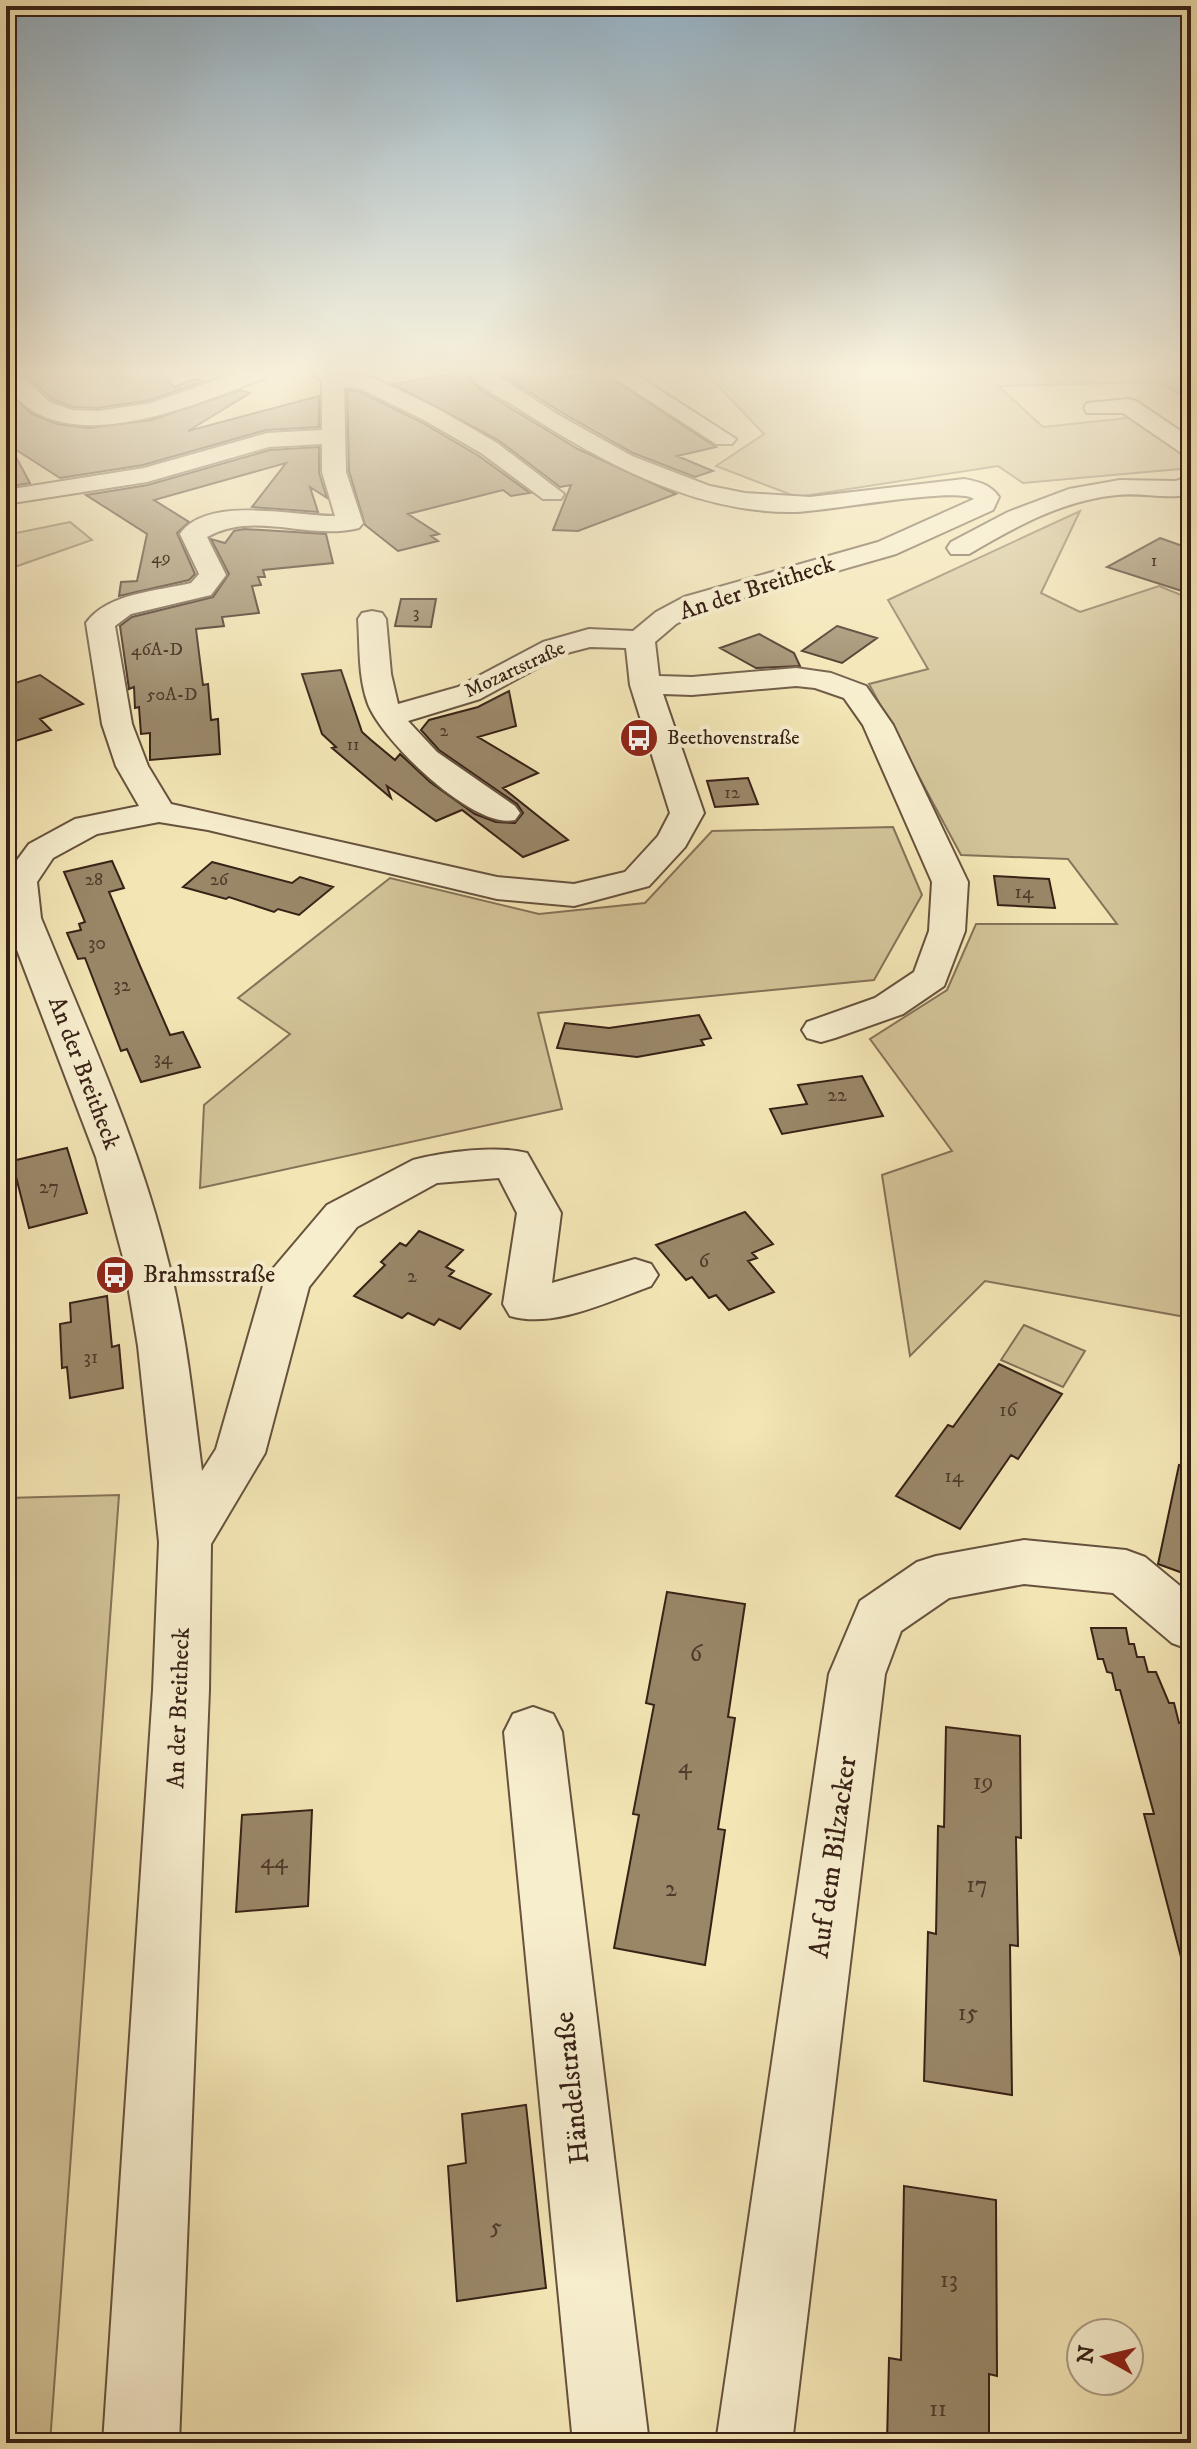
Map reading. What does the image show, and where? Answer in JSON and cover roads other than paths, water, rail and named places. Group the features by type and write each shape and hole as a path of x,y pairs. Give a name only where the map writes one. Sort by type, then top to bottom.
{"street":[{"path":"6,497 75,486"},
{"path":"159,812 132,766 117,724 100,623 121,608 201,589 213,575 193,534 203,527 227,519 324,526 350,523 338,486"},
{"path":"541,486 552,494"},
{"path":"687,486 714,496 746,502 789,505 831,503 962,486"},
{"path":"887,548 984,505 987,497 979,490 965,486"},
{"path":"887,548 919,552 955,551 1017,515 1079,494 1121,487 1188,490"},
{"name":"An der Breitheck","path":"141,2443 181,1690 185,1542 162,1346 146,1261 117,1157 23,918 19,882 41,851 87,826 159,812 208,820 497,888 574,895 637,879 673,840 687,813 645,685 640,640 666,618 694,603 887,548"},
{"path":"372,619 377,685 406,742 448,778 503,813"},
{"name":"Mozartstraße","path":"391,716 469,693 553,648 589,638 640,640"},
{"path":"645,685 692,686 796,677 820,679 855,692 878,725 950,882 947,931 931,978 889,1006 821,1030"},
{"path":"185,1542 240,1453 287,1282 342,1216 428,1170 512,1163 539,1213 526,1304 575,1296 635,1275"},
{"name":"Auf dem Bilzacker","path":"754,2443 857,1674 879,1617 936,1578 1024,1562 1126,1572 1191,1627"},
{"name":"Händelstraße","path":"533,1732 611,2443"}],"place":[{"name":"Beethovenstraße","path":"639,738"},
{"name":"Brahmsstraße","path":"115,1275"}]}
